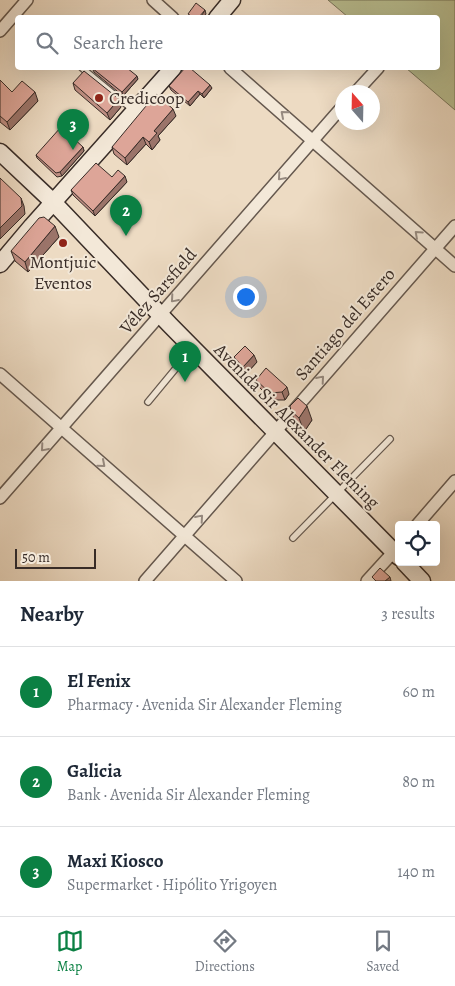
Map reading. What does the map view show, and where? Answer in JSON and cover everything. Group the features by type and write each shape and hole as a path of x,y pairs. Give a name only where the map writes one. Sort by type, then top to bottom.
{"main road":[{"path":"219,15 232,0"},
{"path":"0,264 171,70"},
{"name":"Avenida Sir Alexander Fleming","path":"0,152 53,202 160,315 336,494 395,550"},
{"name":"Avenida Sir Alexander Fleming","path":"409,566 422,581"}],"street":[{"path":"0,31 27,0"},
{"path":"153,0 170,15"},
{"path":"232,70 455,266"},
{"path":"362,85 376,70"},
{"name":"Vélez Sarsfield","path":"0,498 335,115"},
{"name":"Santiago del Estero","path":"145,581 455,226"},
{"path":"0,374 236,581"},
{"path":"420,521 455,481"},
{"path":"367,581 395,557"}],"lane":[{"path":"84,70 134,111"},
{"path":"148,402 193,348"},
{"path":"293,538 390,439"}],"green space":[{"path":"328,0 455,0 455,110 408,70 440,70 440,15 346,15"}],"building":[{"path":"196,3 205,10 201,15 188,14"},
{"path":"94,70 130,70 137,76 122,92"},
{"path":"183,70 192,70 210,85 202,94 198,91 188,102 169,86"},
{"name":"Credicoop","path":"84,71 119,99 107,113 73,83"},
{"path":"0,80 12,92 22,81 35,92 7,122 0,116"},
{"path":"156,94 173,109 154,131 157,133 149,142 143,137 125,158 112,147"},
{"path":"61,127 83,147 60,172 56,173 36,155"},
{"path":"96,163 112,177 118,170 125,176 93,211 71,190"},
{"path":"0,178 21,198 22,206 0,228"},
{"path":"44,217 55,226 25,262 11,251 39,218"},
{"path":"245,346 254,355 243,367 234,357"},
{"path":"266,368 287,387 282,392 270,393 256,380"},
{"path":"298,398 307,406 299,418 291,411 290,406"},
{"path":"380,568 390,577 385,581 376,581 372,577"}],"place":[{"name":"Credicoop","path":"99,98"},
{"name":"Maxi Kiosco","path":"73,150"},
{"name":"Galicia","path":"126,236"},
{"name":"Montjuic Eventos","path":"63,243"},
{"name":"El Fenix","path":"185,382"}]}
